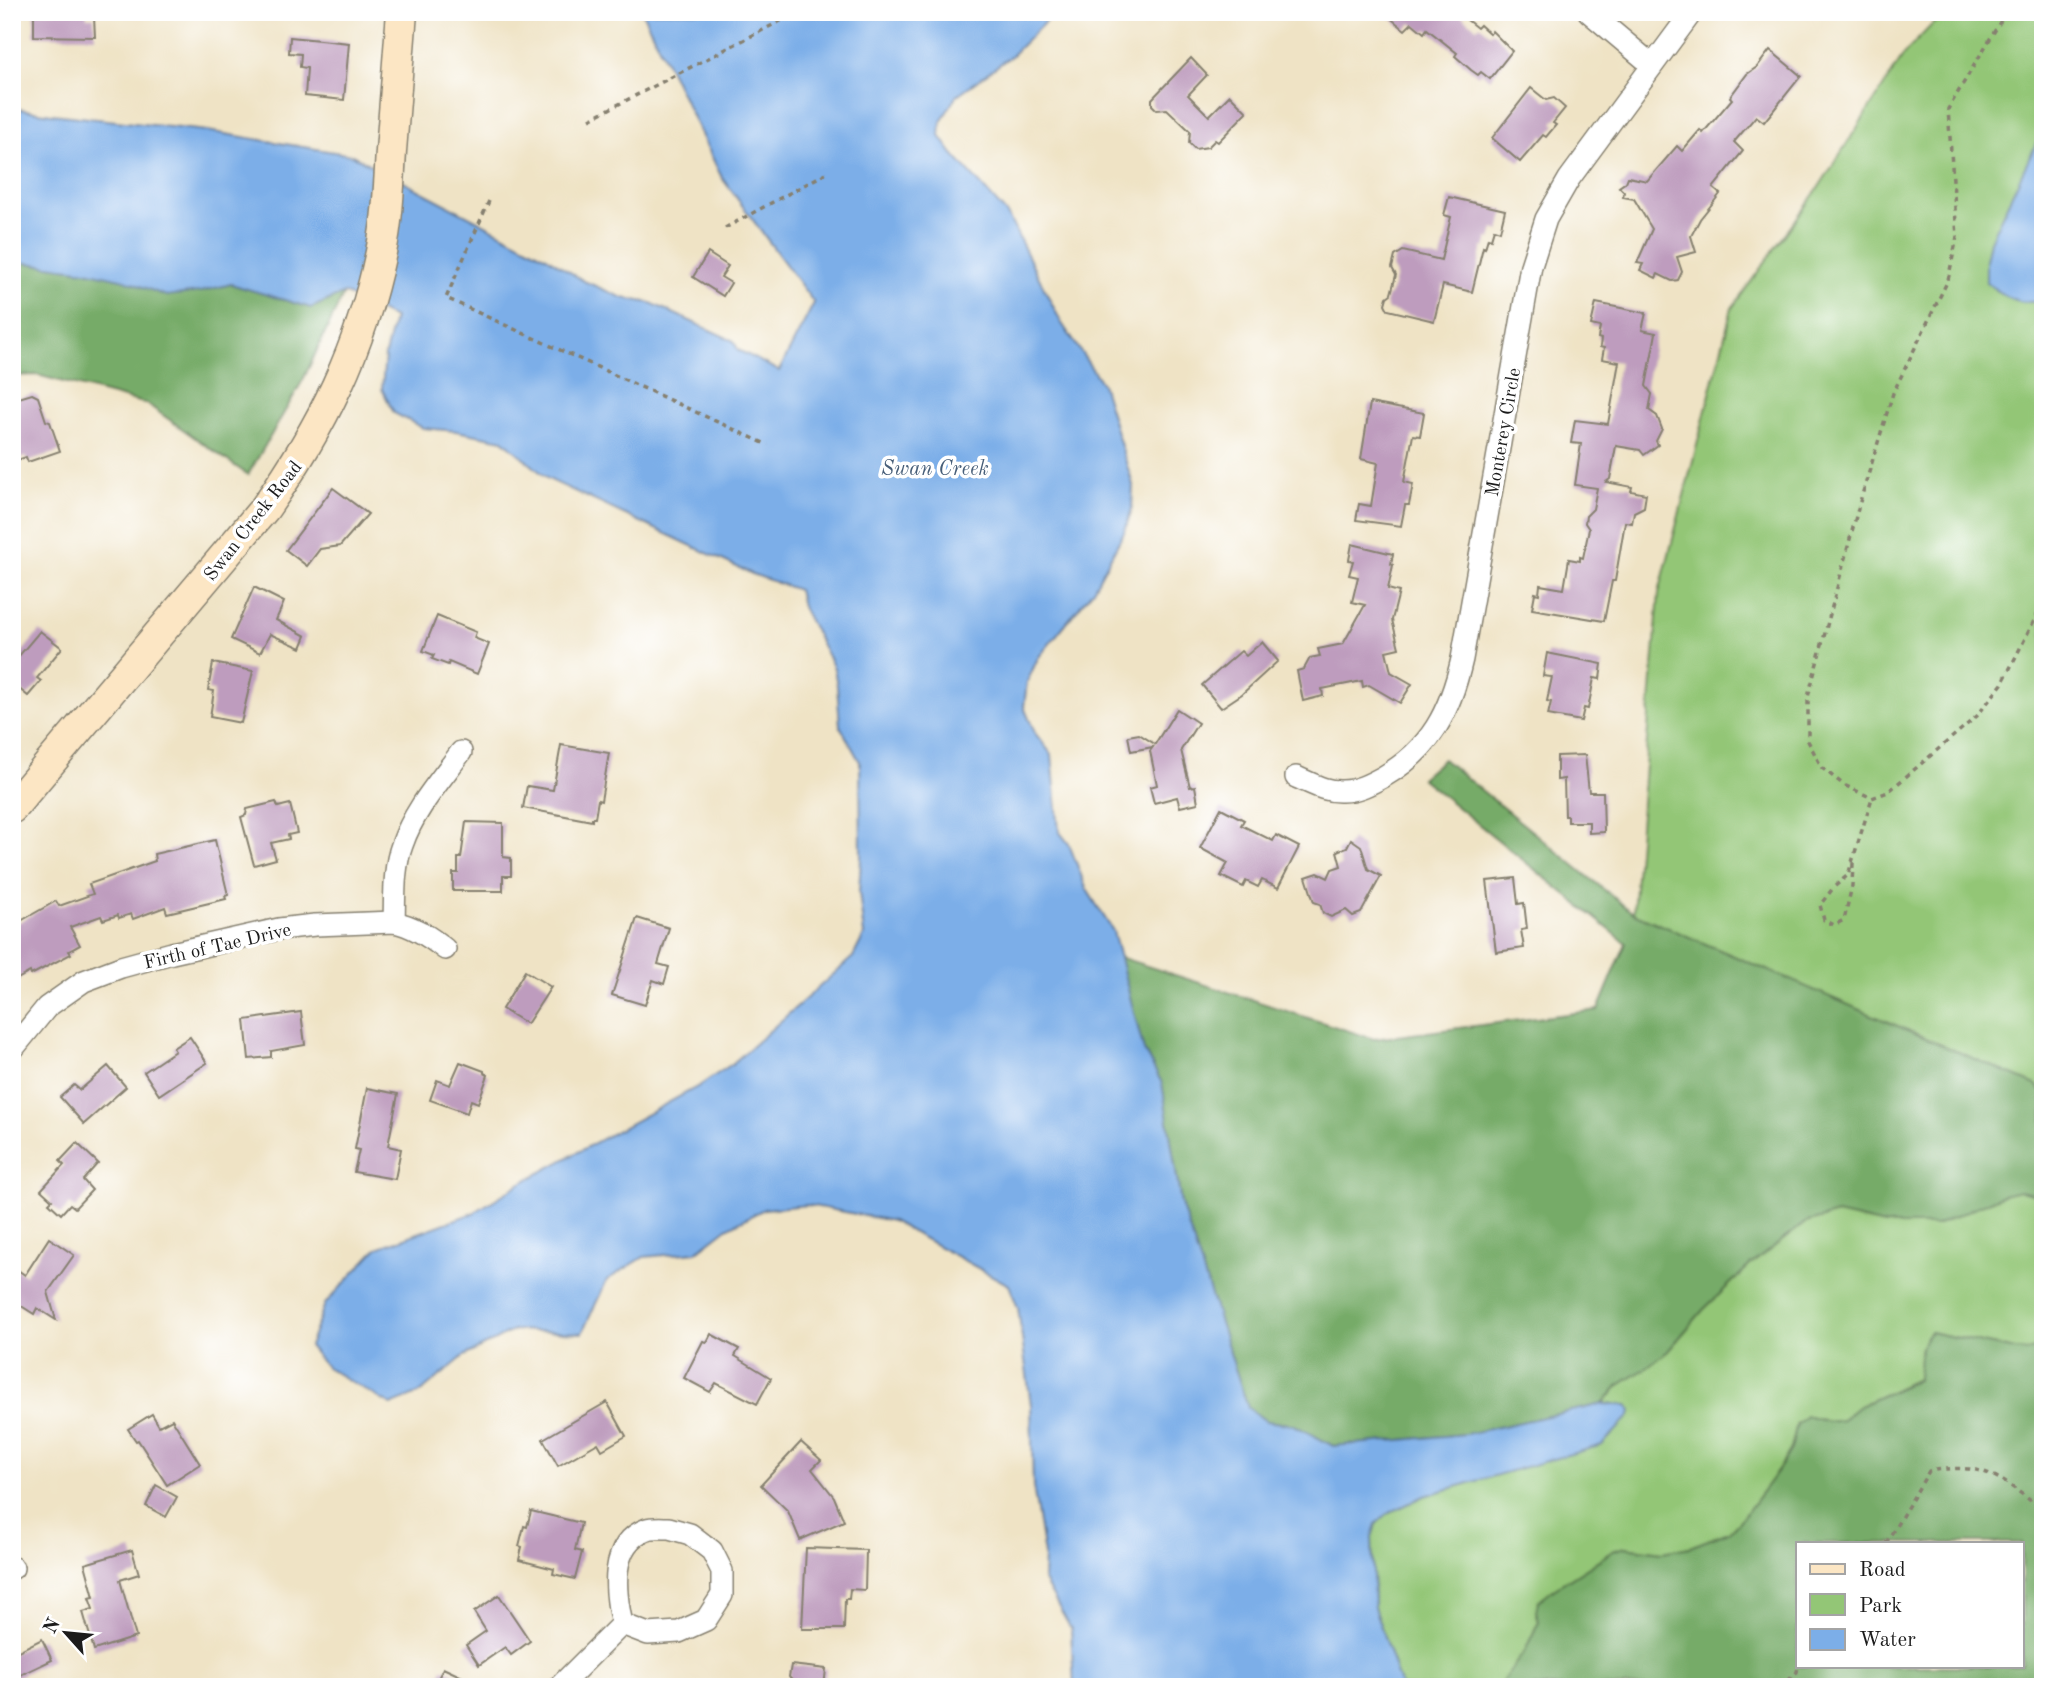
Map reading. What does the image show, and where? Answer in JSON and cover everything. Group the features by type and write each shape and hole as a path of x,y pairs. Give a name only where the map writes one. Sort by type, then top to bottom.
{"street":[{"name":"Swan Creek Road","path":"12,808 265,508 299,460 326,410 365,319 382,250 402,12"},
{"path":"1590,12 1652,65"},
{"name":"Monterey Circle","path":"1296,777 1326,790 1343,791 1370,785 1399,768 1418,752 1428,741 1446,710 1462,659 1529,278 1546,219 1569,179 1692,12"},
{"path":"394,922 396,873 401,847 415,815 461,752"},
{"name":"Firth of Tae Drive","path":"12,1050 47,1007 84,981 121,967 173,953 279,929 394,922 425,934 444,949"},
{"path":"669,1528 690,1534 712,1551 722,1572 722,1595 706,1620 679,1632 663,1634 648,1634 622,1624 616,1578 619,1558 631,1540 648,1529 669,1528"},
{"path":"559,1687 622,1624"}],"path":[{"path":"590,119 798,12"},
{"path":"2006,12 1948,109 1957,237 1948,280 1893,393 1859,505 1808,697 1808,741 1822,768 1844,785 1871,799 1888,792 1977,716 2002,684 2043,603"},
{"path":"724,228 830,171"},
{"path":"489,201 446,298 768,445"},
{"path":"1853,863 1852,886 1844,920 1834,925 1824,920 1820,905 1834,887 1848,876 1871,799"},
{"path":"1887,1542 1929,1471 1958,1466 1993,1473 2043,1510"},
{"path":"1781,1687 1797,1672 1798,1668"}],"green space":[{"path":"1944,12 2043,12 2043,1092 2036,1085 1633,913 1659,593 1732,308 1817,190 1905,53"},
{"path":"12,261 86,271 200,292 231,284 311,308 344,293 303,380 248,475 147,404 37,375 12,376"},
{"path":"1443,759 1633,913 2036,1085 2043,1092 2043,1199 2020,1191 2003,1195 1936,1225 1885,1225 1837,1214 1805,1223 1750,1265 1703,1310 1668,1351 1618,1386 1603,1404 1466,1434 1333,1446 1294,1425 1266,1421 1248,1408 1181,1204 1162,1083 1144,1051 1119,957 1374,1039 1598,1010 1626,943 1421,778"},
{"path":"2020,1190 2043,1199 2043,1347 2027,1351 2015,1350 1930,1332 1920,1350 1921,1366 1917,1379 1859,1406 1842,1420 1828,1422 1817,1418 1797,1423 1791,1449 1779,1469 1729,1532 1690,1547 1662,1552 1625,1547 1613,1551 1552,1590 1536,1611 1539,1621 1525,1651 1498,1687 1401,1687 1374,1607 1372,1537 1376,1524 1387,1514 1424,1496 1602,1445 1627,1405 1603,1404 1618,1386 1668,1351 1703,1310 1750,1265 1805,1223 1837,1214 1885,1225 1936,1225"},
{"path":"1930,1332 2015,1350 2027,1351 2043,1347 2043,1687 1498,1687 1525,1651 1539,1621 1536,1611 1538,1601 1613,1551 1625,1547 1662,1552 1690,1547 1729,1532 1779,1469 1791,1449 1797,1424 1806,1416 1828,1422 1842,1420 1859,1406 1917,1380 1923,1342"}],"water":[{"name":"Swan Creek","path":"642,12 1055,12 1011,56 956,96 941,122 940,136 1007,214 1061,322 1102,384 1133,485 1132,509 1124,532 1093,590 1038,658 1027,682 1024,707 1035,733 1052,755 1059,831 1069,844 1086,888 1113,931 1144,1051 1162,1083 1181,1204 1248,1408 1266,1421 1294,1425 1333,1446 1466,1434 1603,1404 1627,1405 1631,1411 1630,1416 1602,1445 1424,1496 1387,1514 1376,1524 1372,1537 1374,1607 1401,1687 1074,1687 1071,1629 1043,1579 1044,1555 1033,1486 1031,1405 1018,1308 1009,1285 892,1221 808,1205 764,1209 727,1228 696,1252 644,1257 607,1280 582,1333 514,1330 464,1356 420,1393 391,1405 326,1367 309,1346 325,1304 377,1248 473,1213 521,1183 699,1086 732,1064 853,957 864,935 859,892 860,762 840,726 834,668 802,607 798,590 752,574 548,479 503,440 423,428 394,413 382,389 385,355 394,318 344,293 311,308 231,284 200,292 166,296 125,280 86,271 12,261 12,108 207,131 352,155 547,257 584,281 623,298 651,303 734,341 738,350 779,371 814,303 722,178"},
{"path":"2043,129 2043,301 2026,302 2006,296 1986,282 1986,260 1990,241"}],"building":[{"path":"34,12 86,12 87,17 94,17 95,37 34,36"},
{"path":"1383,12 1457,12 1477,28 1480,25 1490,34 1492,31 1512,51 1490,79 1481,72 1478,75 1471,70 1455,56 1457,53 1427,29 1424,33 1412,23 1405,30"},
{"path":"290,37 349,43 344,100 305,96 307,68 300,67 301,54 289,53"},
{"path":"1770,50 1801,76 1764,122 1756,116 1734,142 1743,151 1713,188 1720,194 1700,219 1691,236 1696,252 1677,257 1682,272 1678,280 1672,281 1658,274 1656,278 1640,270 1643,264 1637,263 1652,229 1634,199 1623,197 1624,192 1619,187 1628,177 1647,181 1677,146 1682,151 1700,130 1703,133 1732,99 1730,97 1747,74 1757,67"},
{"path":"1191,58 1207,75 1188,95 1209,116 1230,95 1247,112 1218,142 1215,140 1208,147 1195,149 1189,143 1190,131 1167,109 1157,110 1152,105 1152,99"},
{"path":"1531,88 1546,100 1554,98 1565,108 1546,137 1543,135 1520,162 1492,138"},
{"path":"1449,197 1505,210 1500,231 1494,229 1491,239 1488,238 1485,248 1483,247 1472,292 1443,285 1434,321 1388,310 1385,304 1396,275 1392,268 1395,256 1403,251 1441,260 1451,217 1444,215"},
{"path":"708,253 728,266 721,277 731,283 723,296 693,277"},
{"path":"1596,303 1646,313 1642,330 1656,333 1646,386 1652,394 1649,410 1657,416 1662,429 1656,441 1658,445 1644,455 1640,450 1616,446 1610,479 1606,482 1632,487 1631,491 1646,494 1644,507 1634,512 1632,523 1625,522 1615,581 1612,581 1604,621 1532,609 1535,593 1539,594 1540,585 1564,589 1569,559 1580,561 1580,557 1583,558 1589,529 1585,523 1586,516 1593,509 1597,488 1575,485 1581,444 1571,443 1575,420 1608,424 1619,362 1602,359 1604,348 1600,347 1601,339 1598,338 1600,327 1591,325"},
{"path":"32,394 38,397 60,451 28,462 26,457 12,462 12,400"},
{"path":"1370,403 1424,413 1420,436 1413,435 1404,482 1413,484 1401,526 1356,520 1359,504 1371,506 1378,463 1361,459"},
{"path":"333,488 368,514 340,546 320,549 307,566 286,550"},
{"path":"1352,544 1393,554 1388,589 1399,592 1392,620 1399,648 1386,651 1391,672 1412,684 1400,703 1369,685 1363,687 1362,681 1322,689 1323,696 1303,701 1297,671 1304,669 1310,658 1320,656 1318,649 1343,644 1365,605 1352,602 1358,577 1349,575 1353,561 1349,560"},
{"path":"254,587 284,602 276,620 306,636 301,648 270,634 260,653 231,639"},
{"path":"437,616 476,632 474,638 489,644 477,674 449,662 448,665 432,659 434,655 423,651"},
{"path":"40,631 62,648 37,678 41,681 28,696 12,683 12,664"},
{"path":"1262,642 1278,661 1242,694 1221,708 1202,685 1241,651 1246,656"},
{"path":"1547,653 1602,664 1600,679 1594,678 1588,709 1584,708 1581,721 1548,715 1551,702 1547,701 1552,677 1543,676"},
{"path":"213,663 253,671 241,723 210,717 214,691 208,690"},
{"path":"1177,709 1198,723 1181,750 1190,787 1195,786 1198,803 1180,807 1177,797 1154,803 1150,787 1157,785 1150,751 1153,747 1131,751 1128,736 1139,734 1155,744"},
{"path":"561,745 609,753 601,801 598,800 592,821 523,808 527,786 553,790"},
{"path":"1585,755 1589,792 1603,792 1604,832 1589,833 1589,822 1568,822 1568,816 1565,816 1564,779 1557,780 1557,756"},
{"path":"276,802 278,807 290,804 297,833 288,835 289,839 271,843 276,859 254,865 241,817 246,815 247,809"},
{"path":"1221,808 1244,820 1241,825 1273,841 1276,835 1299,847 1278,888 1262,880 1258,887 1246,881 1243,887 1221,876 1228,863 1200,848"},
{"path":"466,822 503,823 503,857 511,858 511,876 503,876 503,891 453,891 453,873 458,873 458,858 461,858"},
{"path":"1351,839 1361,846 1368,869 1381,876 1361,913 1353,916 1346,910 1331,917 1323,913 1320,904 1314,902 1306,877 1318,873 1328,878 1332,869 1341,866 1337,851 1347,847"},
{"path":"215,840 228,895 225,896 226,899 167,913 165,907 133,919 131,914 103,920 101,916 70,927 80,945 69,951 71,954 12,982 12,926 56,901 59,906 93,894 89,884 155,861 154,854"},
{"path":"1515,878 1518,904 1524,903 1527,929 1521,930 1524,948 1496,952 1487,881"},
{"path":"637,918 669,928 658,964 669,967 664,984 653,980 645,1005 612,995"},
{"path":"525,971 551,987 527,1024 502,1009"},
{"path":"301,1012 305,1045 271,1051 271,1057 249,1059 245,1020"},
{"path":"190,1037 207,1063 159,1095 144,1072"},
{"path":"460,1062 488,1075 478,1103 471,1100 467,1113 430,1100 437,1080 450,1085"},
{"path":"108,1066 126,1087 84,1124 60,1097 74,1085 80,1090"},
{"path":"367,1088 398,1094 388,1146 401,1149 395,1179 354,1172 359,1150 355,1149"},
{"path":"77,1143 98,1163 83,1180 92,1190 75,1208 70,1204 61,1214 49,1203 52,1200 41,1190 64,1165 60,1161"},
{"path":"49,1238 74,1255 48,1292 56,1320 37,1308 34,1314 12,1300 12,1266 25,1275"},
{"path":"711,1334 739,1349 735,1356 771,1378 757,1404 716,1383 710,1392 684,1378 703,1341 707,1342"},
{"path":"607,1402 626,1436 602,1450 598,1443 558,1466 543,1439"},
{"path":"152,1414 159,1426 172,1419 200,1464 167,1485 128,1429"},
{"path":"801,1442 821,1460 812,1469 834,1497 844,1521 800,1540 788,1511 761,1485"},
{"path":"156,1485 177,1497 166,1517 146,1506"},
{"path":"531,1511 581,1523 575,1550 582,1552 575,1579 553,1574 554,1569 519,1560 522,1547 519,1546"},
{"path":"806,1548 866,1550 865,1590 850,1589 849,1599 845,1599 844,1629 802,1629"},
{"path":"132,1550 139,1574 120,1580 136,1637 94,1650 83,1612 93,1609 89,1598 94,1597 85,1564"},
{"path":"499,1595 530,1641 511,1655 505,1647 479,1665 466,1645 486,1631 474,1612"},
{"path":"42,1639 52,1660 12,1679 12,1654"},
{"path":"791,1665 826,1669 824,1687 798,1687 789,1677"},
{"path":"443,1668 484,1687 434,1687"}]}
